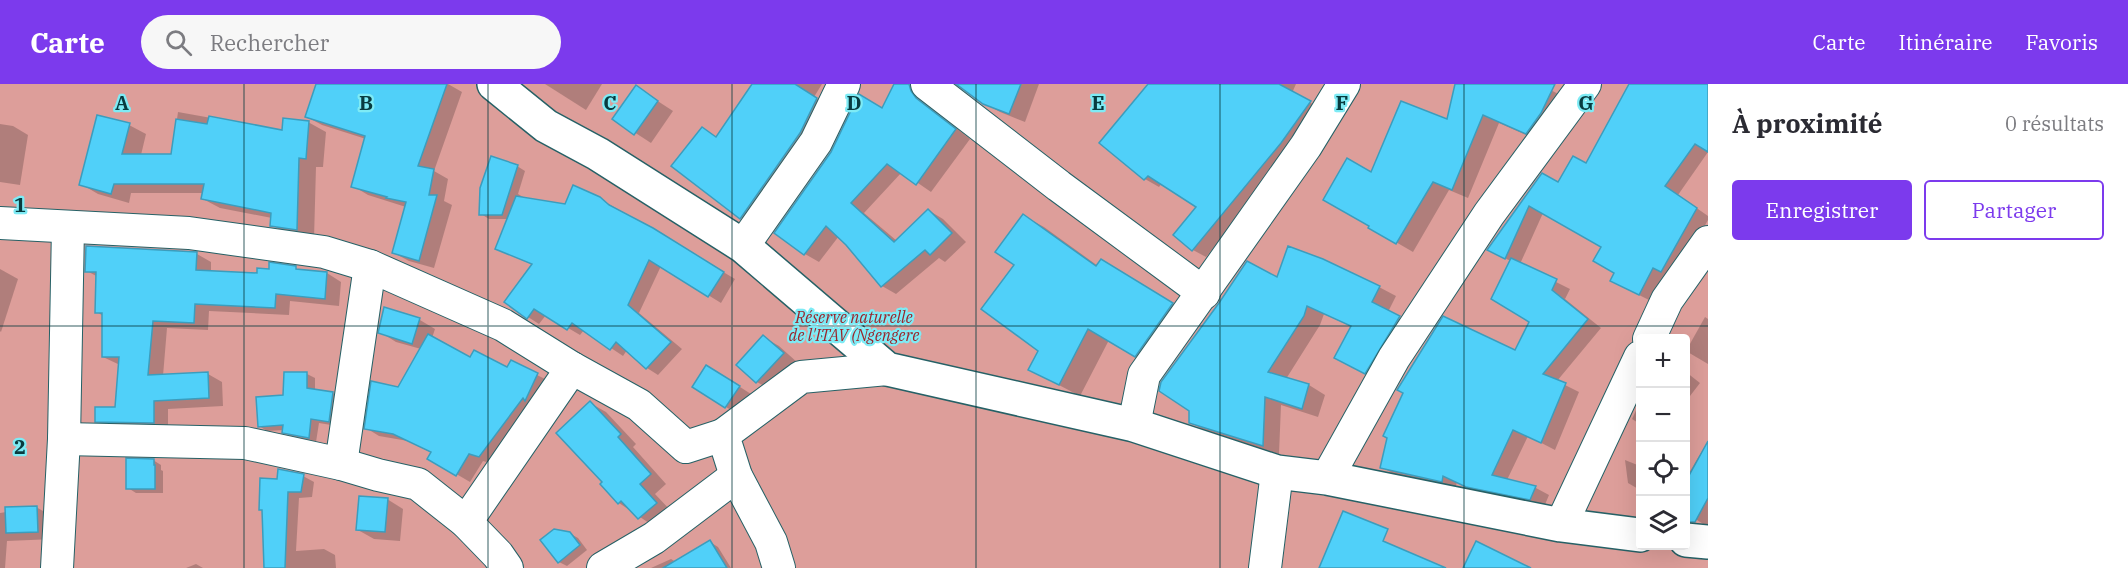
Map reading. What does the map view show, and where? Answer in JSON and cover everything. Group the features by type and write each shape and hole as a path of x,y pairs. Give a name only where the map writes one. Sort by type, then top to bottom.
{"street":[{"path":"494,84 546,126 598,154 742,246 888,369"},
{"path":"742,246 816,142 844,84"},
{"path":"927,84 1203,293"},
{"path":"1134,425 1144,375 1306,146 1344,84"},
{"path":"1327,478 1394,358 1476,233 1585,84"},
{"path":"0,223 189,233 324,252 370,266 503,325 572,368 639,405 686,447 723,435 801,377 888,369 1134,425 1277,472 1327,478 1561,525 1636,534"},
{"path":"57,568 63,439 68,227"},
{"path":"1651,334 1667,300 1708,242"},
{"path":"341,464 370,266"},
{"path":"466,522 572,368"},
{"path":"1561,525 1636,368"},
{"path":"723,435 736,476 771,542 779,568"},
{"path":"63,439 244,443 341,464 418,484 466,522 498,555 507,568"},
{"path":"1264,568 1277,472"},
{"path":"603,568 654,538 736,476"},
{"path":"1690,540 1708,542"}],"green space":[{"name":"Réserve naturelle de l'ITAV (Ngengere","path":"0,84 1708,84 1708,568 0,568"}],"building":[{"path":"316,84 447,84 418,166 434,169 429,195 437,195 419,261 392,253 406,202 351,187 365,136 305,117"},
{"path":"752,84 795,84 817,98 800,133 740,219 671,166 702,127 716,137"},
{"path":"894,84 909,84 916,98 956,129 916,185 887,164 851,203 894,242 928,209 952,233 930,255 925,250 881,287 846,245 826,226 804,255 774,233 831,152 859,94 882,108"},
{"path":"956,84 1021,84 1009,114 983,104"},
{"path":"1148,84 1279,84 1311,101 1281,143 1192,251 1173,235 1196,207 1148,176 1144,180 1099,143"},
{"path":"1455,84 1555,84 1541,113 1526,134 1483,115 1452,190 1433,182 1396,244 1323,200 1347,158 1371,172 1401,101 1447,119"},
{"path":"1629,84 1708,84 1708,152 1695,144 1665,186 1697,208 1661,272 1653,268 1639,295 1610,281 1614,273 1593,261 1601,247 1529,206 1505,259 1487,250 1542,173 1558,182 1573,156 1586,163"},
{"path":"636,85 658,101 634,135 612,119"},
{"path":"97,115 130,123 122,154 171,154 176,119 207,124 209,116 282,130 283,118 309,121 306,159 299,158 297,230 270,226 271,213 201,199 204,184 114,184 111,194 79,185"},
{"path":"491,156 518,165 502,215 479,215 480,188"},
{"path":"573,185 600,197 609,205 653,228 724,272 708,297 649,260 628,305 671,342 646,369 616,342 610,350 572,323 567,330 534,309 527,319 504,302 532,264 495,249 516,196 565,204"},
{"path":"1023,214 1096,266 1101,259 1173,303 1135,357 1088,329 1059,385 1028,370 1038,351 981,309 1014,265 995,252"},
{"path":"86,246 197,252 196,270 257,273 257,268 269,269 269,262 296,266 296,269 327,272 325,299 276,294 275,308 195,304 194,323 153,321 148,375 208,372 209,398 154,401 154,423 95,422 95,407 115,407 119,357 102,357 102,313 95,313 96,272 85,272"},
{"path":"1288,246 1323,259 1380,286 1372,302 1400,316 1365,374 1334,358 1351,326 1307,306 1304,316 1268,372 1309,384 1302,409 1265,397 1263,446 1189,423 1189,411 1159,391 1161,382 1247,261 1277,277"},
{"path":"1511,258 1557,279 1552,290 1588,319 1543,374 1566,383 1541,443 1513,430 1492,475 1536,486 1530,500 1466,487 1443,476 1442,482 1380,468 1387,438 1383,436 1403,393 1397,390 1443,316 1515,350 1529,322 1491,299"},
{"path":"384,307 420,318 412,344 378,333"},
{"path":"428,334 470,357 474,350 507,367 511,360 538,373 525,401 523,398 479,457 469,454 456,476 427,459 431,452 393,434 364,429 371,381 398,387"},
{"path":"763,335 784,353 756,383 736,365"},
{"path":"706,365 740,386 725,408 692,387"},
{"path":"284,372 307,372 307,388 333,392 329,422 311,419 309,438 282,433 283,425 258,427 256,397 283,395"},
{"path":"590,401 621,434 618,437 651,474 640,484 657,503 638,519 621,501 618,504 600,484 602,482 556,433"},
{"path":"1708,441 1708,498 1695,522 1690,522 1690,474"},
{"path":"126,458 154,459 155,489 126,489"},
{"path":"278,469 304,474 301,492 288,492 285,568 264,568 262,510 259,510 260,478 277,479"},
{"path":"359,496 388,498 385,532 356,530"},
{"path":"37,506 38,532 6,533 5,507"},
{"path":"1343,511 1388,529 1383,541 1446,568 1319,568"},
{"path":"554,529 570,532 580,545 558,563 540,540"},
{"path":"710,540 727,568 663,568"},
{"path":"1476,541 1531,568 1463,568"}]}
